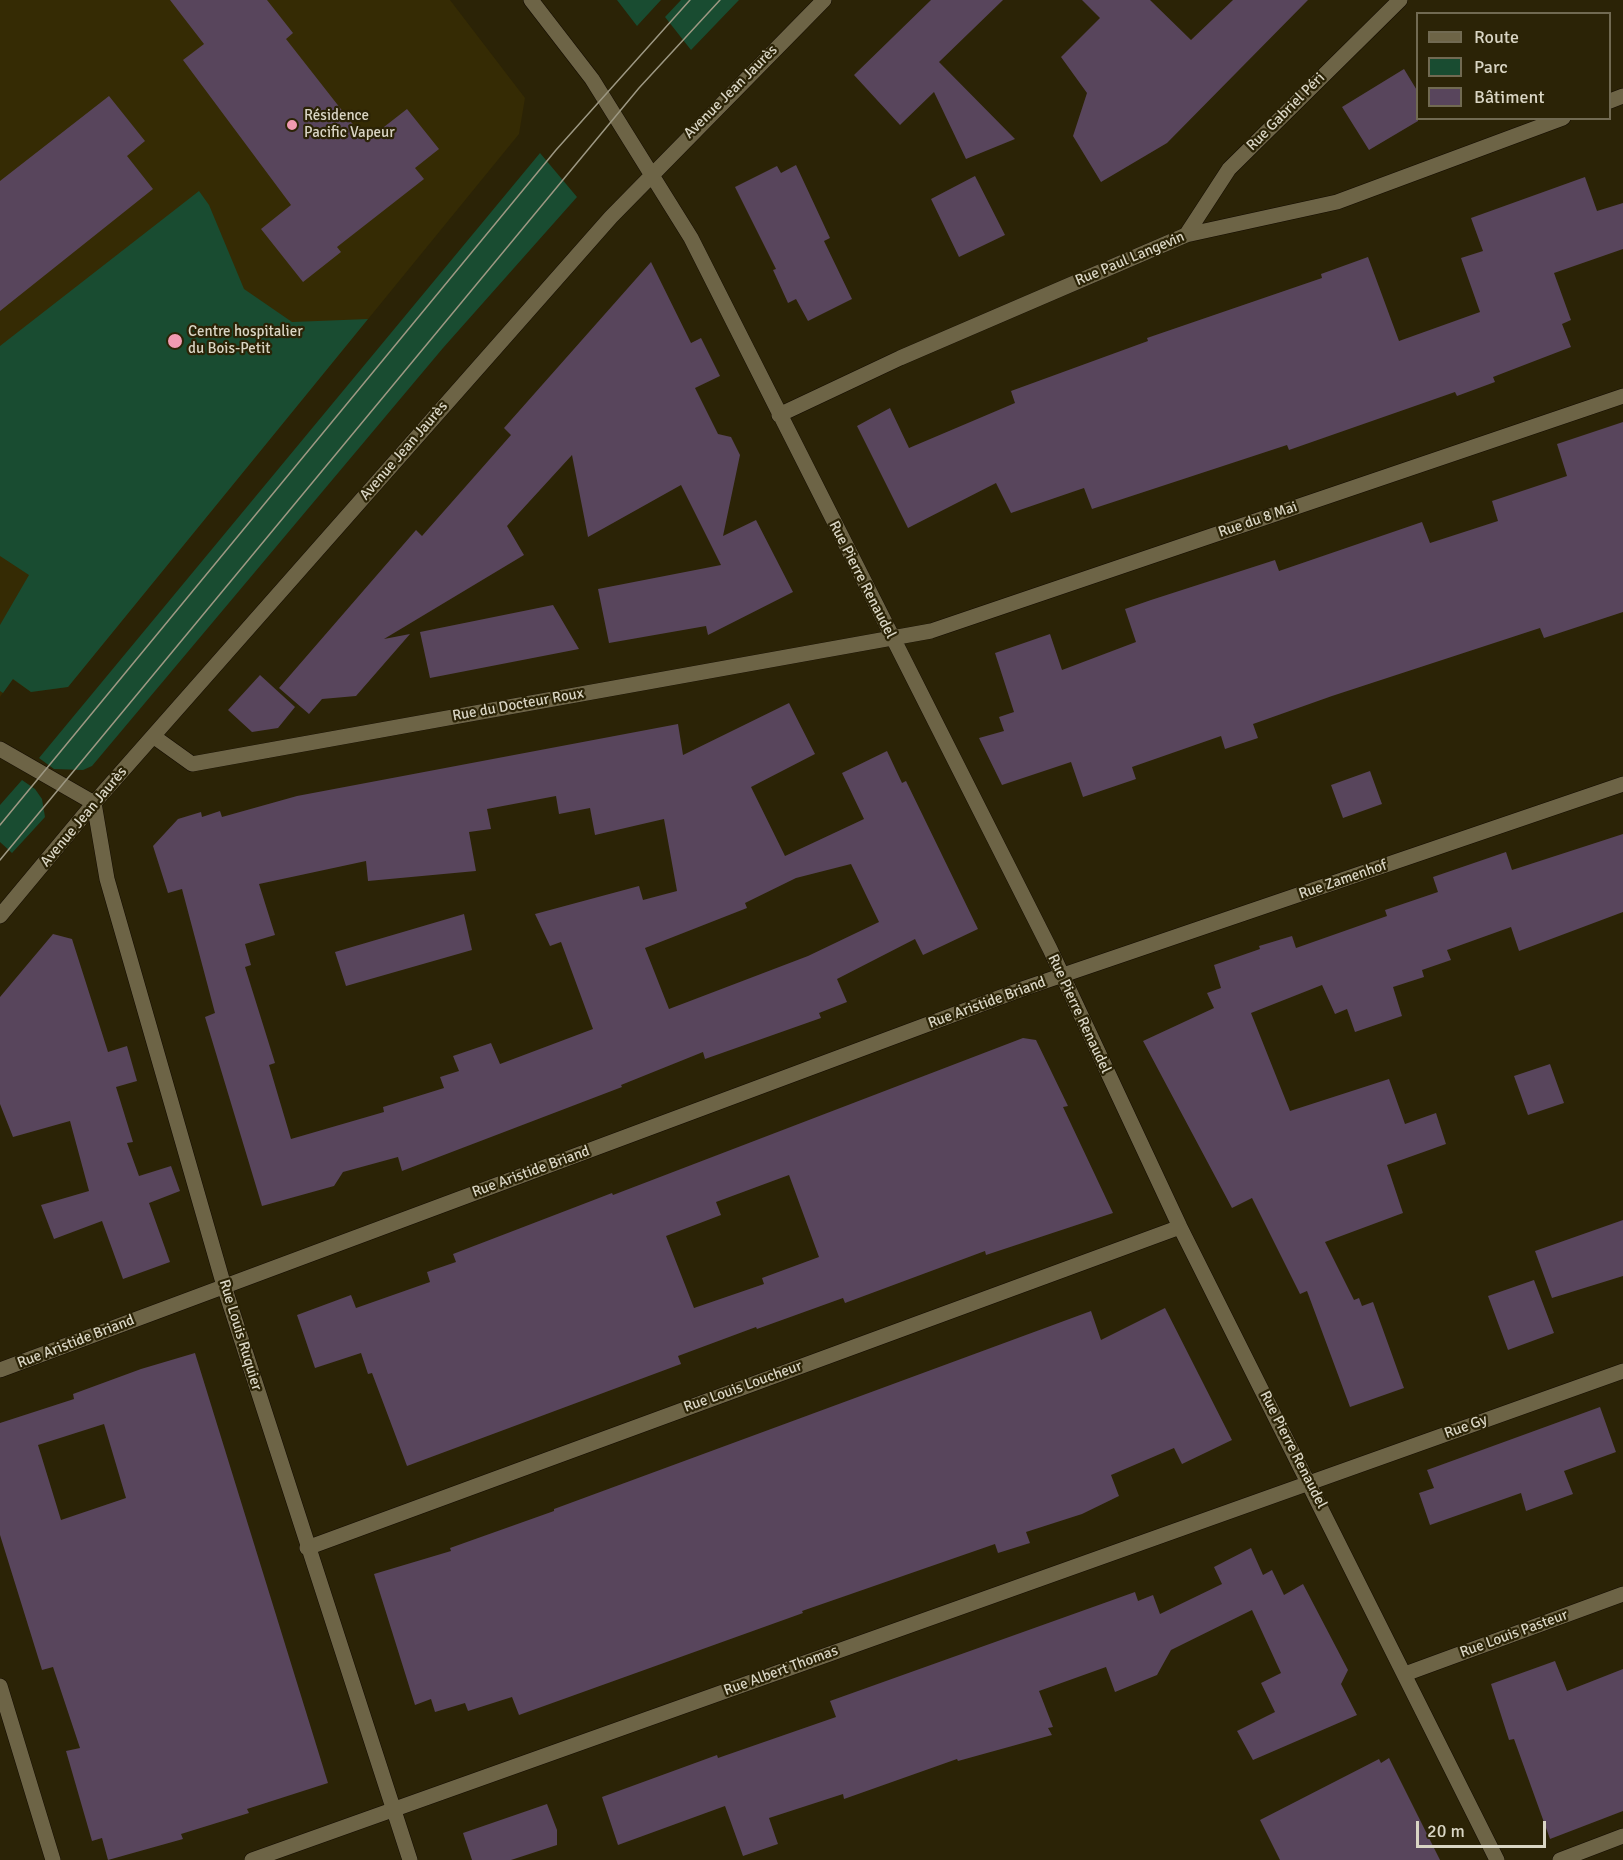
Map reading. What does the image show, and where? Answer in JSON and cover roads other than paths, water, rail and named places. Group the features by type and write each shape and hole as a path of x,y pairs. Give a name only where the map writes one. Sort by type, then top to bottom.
{"street":[{"name":"Rue Pierre Renaudel","path":"531,0 592,79 691,238 891,639 1063,976 1088,1034 1180,1227 1497,1860"},
{"name":"Avenue Jean Jaurès","path":"0,916 94,803 651,174 824,0"},
{"name":"Rue Gabriel Péri","path":"1186,235 1229,169 1400,0"},
{"name":"Rue Paul Langevin","path":"779,415 900,358 1186,235 1337,202 1558,120"},
{"name":"Rue du 8 Mai","path":"891,639 931,631 1623,396"},
{"name":"Rue du Docteur Roux","path":"153,736 192,764 891,639"},
{"path":"0,749 19,762 94,803"},
{"name":"Rue Zamenhof","path":"1063,976 1623,784"},
{"name":"Rue Louis Ruquier","path":"94,803 107,879 224,1286 307,1548 410,1860"},
{"name":"Rue Aristide Briand","path":"0,1370 1025,988 1063,976"},
{"name":"Rue Louis Loucheur","path":"307,1548 1180,1227"},
{"name":"Rue Gy","path":"1309,1483 1623,1371"},
{"name":"Rue Albert Thomas","path":"252,1860 1309,1483"},
{"name":"Rue Louis Pasteur","path":"1405,1674 1623,1594"},
{"path":"0,1686 53,1860"},
{"path":"1560,1860 1623,1836"}],"tram line":[{"path":"0,825 556,150 690,0"},
{"path":"0,860 639,88 720,0"}],"place":[{"name":"Résidence Pacific Vapeur","path":"292,125"},
{"name":"Centre hospitalier du Bois-Petit","path":"175,341"}]}
